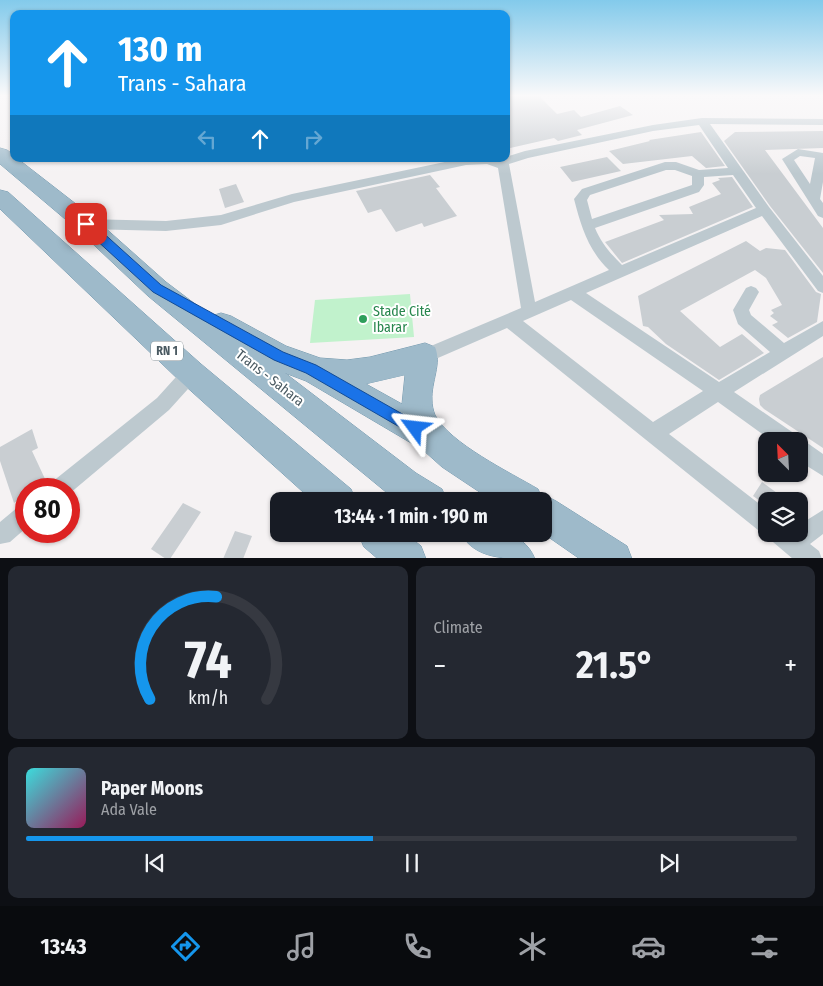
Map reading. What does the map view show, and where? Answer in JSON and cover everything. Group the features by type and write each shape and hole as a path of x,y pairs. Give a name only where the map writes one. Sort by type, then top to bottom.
{"highway":[{"name":"Trans - Sahara","path":"0,154 86,224 157,289 416,492"},
{"name":"RN 1","path":"0,197 191,373 329,492"},
{"path":"157,289 278,356 311,369 432,438 471,468 511,492"},
{"path":"311,369 336,373 369,370 425,356"},
{"path":"425,356 417,382 417,401 422,423 432,438"},
{"path":"552,518 614,558"},
{"path":"387,542 408,558"},
{"path":"491,542 516,558"}],"street":[{"path":"510,158 654,128 695,122"},
{"path":"703,122 764,210 823,287"},
{"path":"86,224 166,226 221,220 325,190 461,162"},
{"path":"496,162 529,311"},
{"path":"620,272 604,257 590,237 580,199 586,192 665,166 676,166 698,174 736,171"},
{"path":"587,226 695,188 698,185 698,174"},
{"path":"814,199 823,212"},
{"path":"425,356 764,210"},
{"path":"751,292 741,310 744,320 783,353"},
{"path":"573,293 775,432"},
{"path":"508,319 758,516"},
{"path":"652,433 823,328"},
{"path":"72,478 163,404 191,373"},
{"path":"808,455 823,466"},
{"path":"808,528 823,521"},
{"path":"1,534 15,523"},
{"path":"791,542 811,558"}],"green space":[{"name":"Stade Cité Ibarar","path":"410,294 414,337 310,343 315,300"}],"building":[{"path":"510,122 607,122 577,130 582,135 558,141 554,138 510,148"},
{"path":"823,131 823,148 765,150 823,228 823,273 770,206 724,141 735,132"},
{"path":"701,132 725,166 706,168 692,156 623,164 609,151 649,140"},
{"path":"607,157 621,171 572,182 560,167"},
{"path":"430,175 440,187 436,188 457,216 424,227 422,223 396,232 381,209 368,213 356,191"},
{"path":"732,177 753,207 622,263 605,242 664,220 659,215 693,214 689,207 721,194 712,183 720,180 718,178"},
{"path":"236,184 244,202 225,208 219,189"},
{"path":"746,241 760,251 766,248 785,250 816,292 821,294 817,322 788,338 772,325 778,322 770,316 774,313 771,310 782,305 766,278 755,270 680,311 720,347 742,334 764,353 719,380 666,344 648,327 643,326 638,296"},
{"path":"823,357 823,448 808,438 808,432 799,432 764,409 760,405 760,395"},
{"path":"32,429 38,448 32,451 45,478 15,478 14,503 0,461 0,447"},
{"path":"762,482 776,492 758,492 758,500 753,496"},
{"path":"183,503 201,512 171,558 164,558 151,549"},
{"path":"235,531 252,536 243,558 223,558"}],"place":[{"name":"Stade Cité Ibarar","path":"363,319"}],"route":[{"path":"86,224 157,289 278,356 311,369 415,428"}]}
